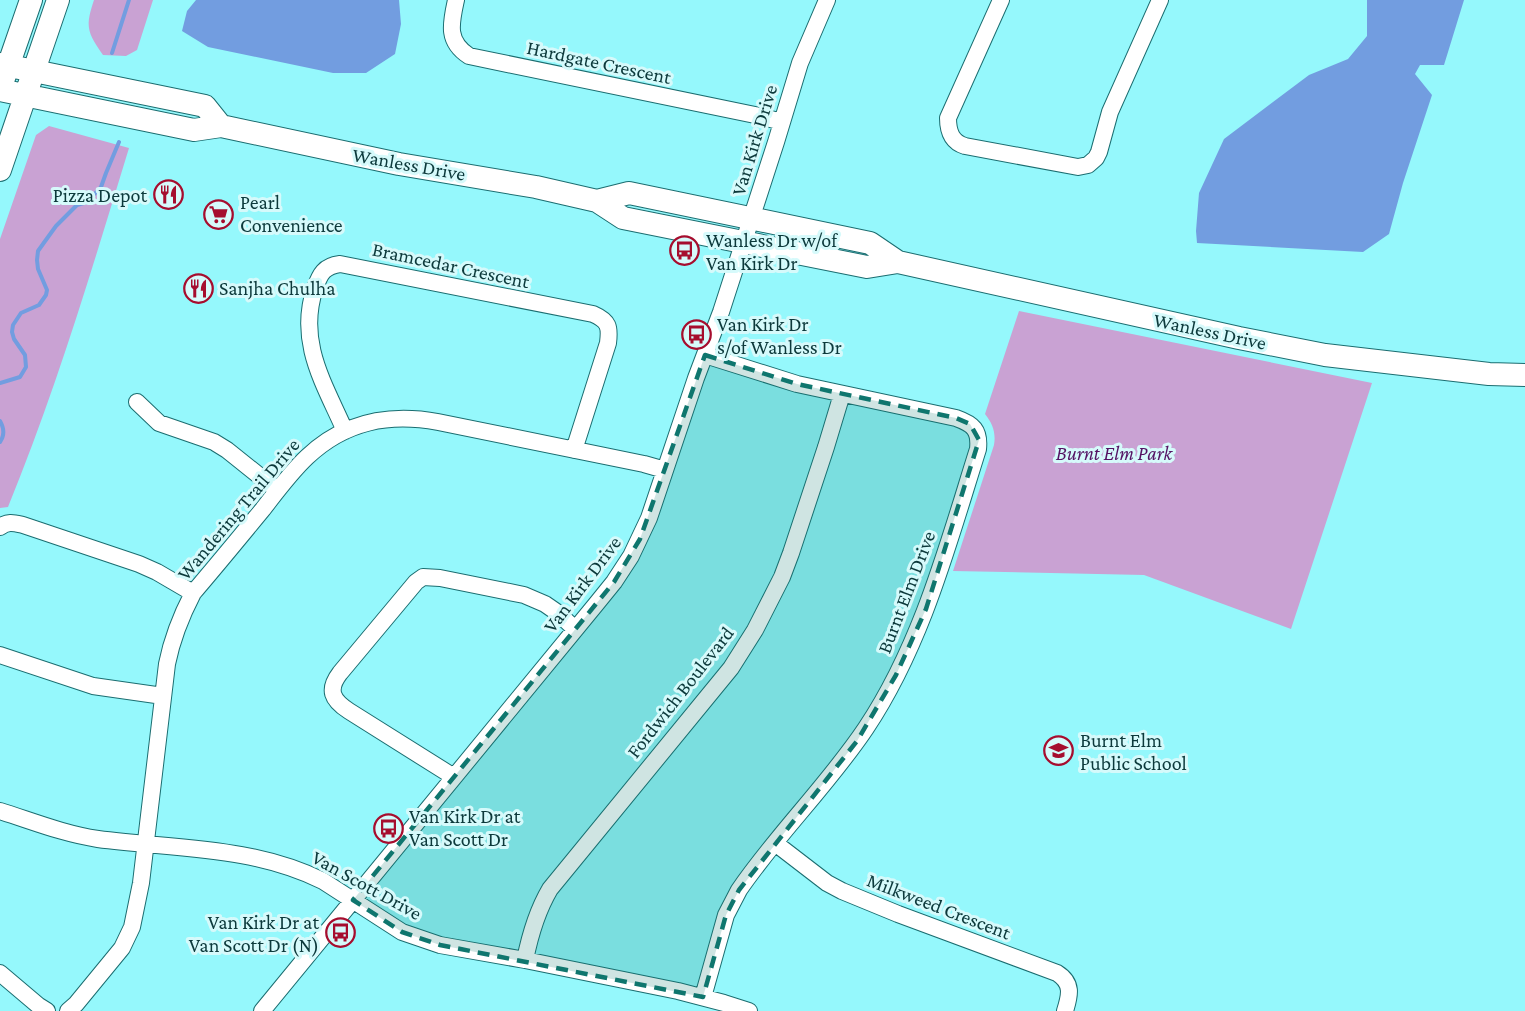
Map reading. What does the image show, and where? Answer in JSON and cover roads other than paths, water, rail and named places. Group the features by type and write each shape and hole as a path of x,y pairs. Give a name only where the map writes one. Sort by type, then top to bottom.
{"main road":[{"path":"0,90 4,65 31,0"},
{"path":"0,170 58,0"},
{"path":"4,65 205,106 221,126"},
{"name":"Wanless Drive","path":"0,90 194,130 221,126 399,164 536,187 597,201 623,218 867,267 898,262"},
{"name":"Wanless Drive","path":"597,201 629,193 752,218 870,243 898,262 1325,355 1490,374 1525,375"}],"street":[{"name":"Hardgate Crescent","path":"456,0 452,21 454,40 458,47 469,56 782,122"},
{"name":"Van Kirk Drive","path":"264,1010 614,582 631,556 649,518 721,312 800,63 827,0"},
{"path":"1001,0 948,118 951,136 959,144 965,146 1073,167 1088,165 1096,158 1110,112 1160,0"},
{"name":"Bramcedar Crescent","path":"345,431 317,370 308,330 309,313 317,283 325,269 340,264 593,314 601,318 608,328 608,344 574,450"},
{"name":"Burnt Elm Drive","path":"703,997 722,926 731,904 747,878 862,734 896,675 926,609 979,440 974,428 964,421 797,384 705,355"},
{"name":"Fordwich Boulevard","path":"525,960 530,935 540,906 550,889 731,668 755,630 769,604 791,552 842,394"},
{"path":"137,402 159,423 214,441 241,459 278,490"},
{"name":"Wandering Trail Drive","path":"68,1011 122,948 128,938 135,915 171,646 184,610 193,593 306,458 324,443 368,422 415,418 665,470"},
{"path":"0,527 12,522 139,564 193,593"},
{"path":"454,777 336,701 332,689 334,681 347,665 416,582 423,577 440,578 535,599 558,613 575,629"},
{"path":"0,655 93,686 163,696"},
{"name":"Van Scott Drive","path":"0,811 80,836 232,853 265,859 310,875 402,932 440,945 703,997 749,1011"},
{"name":"Milkweed Crescent","path":"775,843 827,883 842,891 1057,973 1064,978 1069,988 1065,1011"},
{"path":"0,973 47,1011"}],"water":[{"path":"196,0 399,0 401,24 395,54 366,73 333,73 208,47 182,31 187,11"},
{"path":"1367,0 1464,0 1444,65 1420,65 1415,74 1432,95 1389,234 1363,252 1197,243 1199,193 1224,139 1309,75 1348,59 1367,36"}],"waterway":[{"path":"112,53 129,0"},
{"path":"0,383 20,377 26,367 25,355 12,332 13,325 21,313 39,305 46,295 47,290 38,269 38,251 56,226 77,205 87,202 101,187 119,142"},
{"path":"0,421 3,432 0,442"}],"place":[{"name":"Pizza Depot","path":"168,195"},
{"name":"Pearl Convenience","path":"219,214"},
{"name":"Wanless Dr w/of Van Kirk Dr","path":"685,251"},
{"name":"Sanjha Chulha","path":"198,288"},
{"name":"Van Kirk Dr s/of Wanless Dr","path":"696,335"},
{"name":"Burnt Elm Public School","path":"1059,751"},
{"name":"Van Kirk Dr at Van Scott Dr","path":"388,828"},
{"name":"Van Kirk Dr at Van Scott Dr (N)","path":"340,933"}],"park label":[{"name":"Burnt Elm Park","path":"1114,453"}]}
